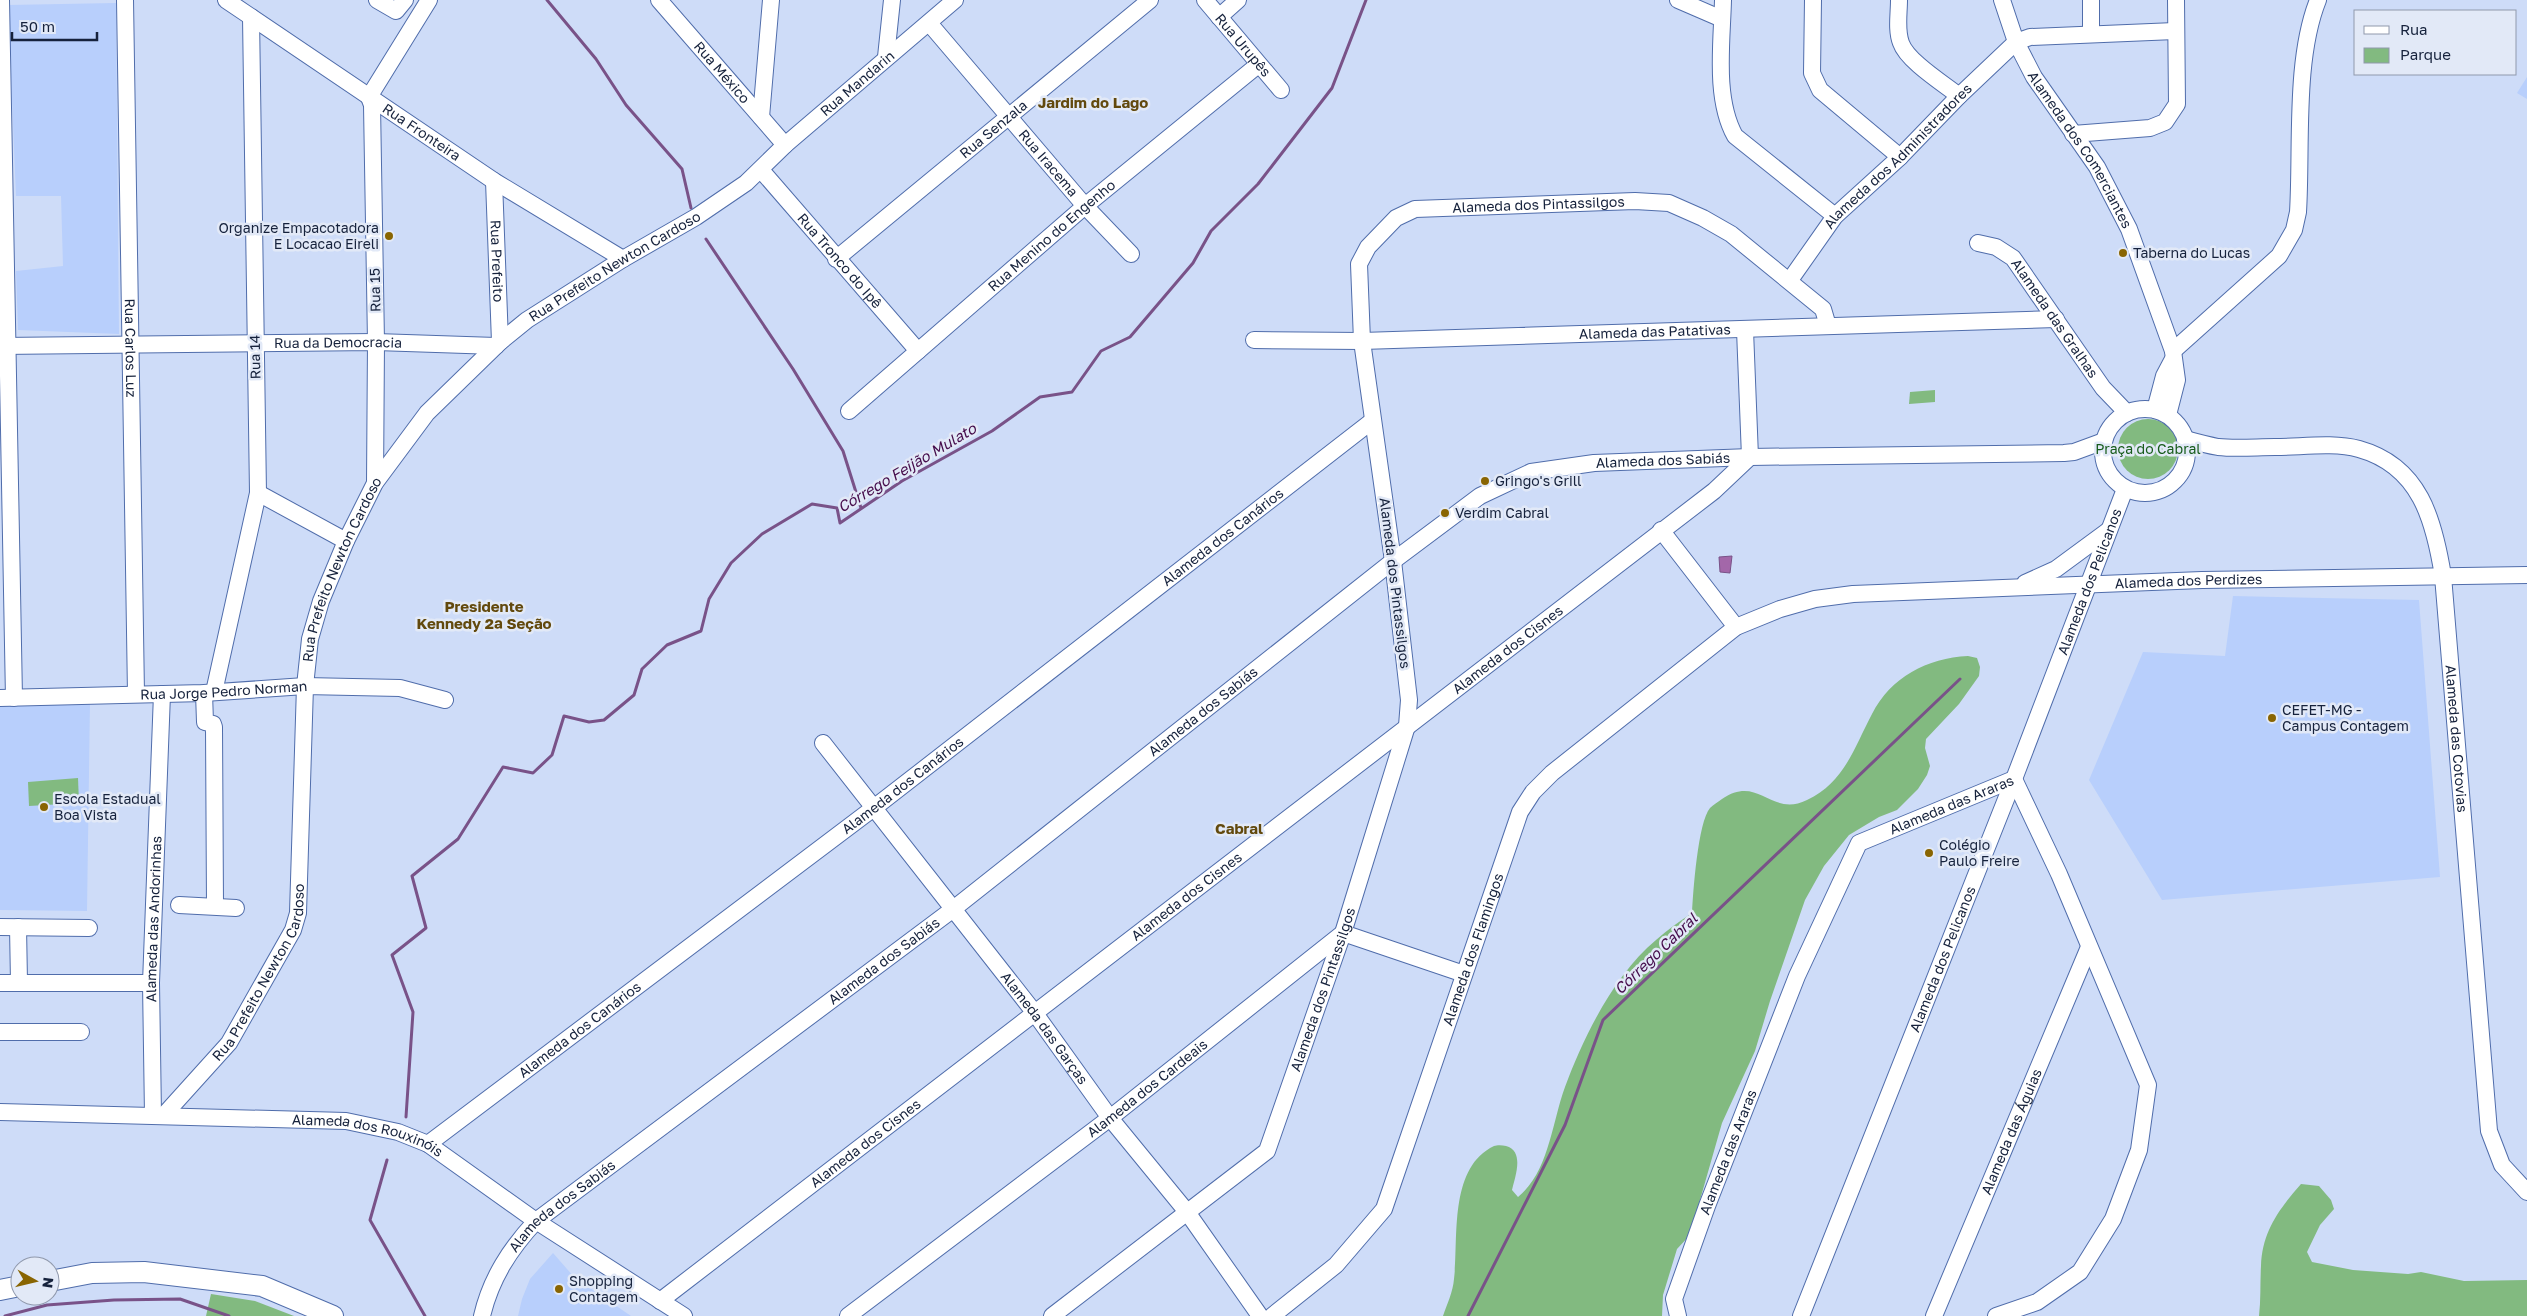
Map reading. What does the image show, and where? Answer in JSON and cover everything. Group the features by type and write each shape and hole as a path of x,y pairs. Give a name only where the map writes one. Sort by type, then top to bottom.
{"main road":[{"path":"60,1278 92,1273 144,1272 262,1286 333,1316"}],"street":[{"path":"1,0 7,698"},
{"name":"Rua Carlos Luz","path":"125,0 132,344 136,694"},
{"name":"Rua Fronteira","path":"226,0 494,180 623,259"},
{"path":"377,0 396,11 405,0"},
{"path":"369,97 429,0"},
{"name":"Rua México","path":"659,0 785,146"},
{"path":"761,117 771,0"},
{"path":"886,57 892,0"},
{"name":"Rua Mandarin","path":"761,170 785,146 886,57 929,24 955,0"},
{"name":"Rua Senzala","path":"836,259 1150,0"},
{"name":"Rua Urupês","path":"1205,0 1280,90"},
{"path":"1219,17 1238,0"},
{"path":"1678,0 1722,19"},
{"path":"1723,0 1722,93 1726,117 1733,132 1835,216"},
{"path":"1813,0 1812,73 1820,90 1900,158"},
{"path":"1900,0 1899,34 1901,45 1908,55 1959,96"},
{"name":"Alameda dos Comerciantes","path":"2002,0 2016,42 2034,78 2097,167 2116,201 2139,254 2173,355 2177,380 2161,412"},
{"path":"2091,0 2091,34"},
{"path":"2072,134 2150,128 2165,122 2177,104 2176,0"},
{"path":"2173,355 2280,256 2294,230 2299,204 2304,55 2312,15 2318,0"},
{"name":"Rua 14","path":"215,905 214,727 213,724 205,722 209,693 258,493 254,343 251,17"},
{"name":"Rua Iracema","path":"929,24 1009,115 1085,206 1131,254"},
{"path":"2016,42 2030,37 2176,31"},
{"name":"Alameda dos Administradores","path":"1790,280 1835,216 1900,158 1959,96 2016,42"},
{"name":"Rua Menino do Engenho","path":"849,412 1085,206 1258,65"},
{"name":"Rua 15","path":"369,97 372,105 376,342 375,483"},
{"name":"Rua Tronco do Ipê","path":"761,170 836,259 918,351"},
{"name":"Rua Prefeito Newton Cardoso","path":"158,1115 229,1043 293,930 298,913 305,686 310,640 321,601 346,541 375,483 427,413 498,344 527,320 623,259 696,217 746,183 761,170"},
{"name":"Rua Prefeito","path":"494,180 498,344"},
{"name":"Alameda dos Pintassilgos","path":"1052,1316 1267,1151 1343,933 1407,726 1409,700 1393,560 1362,341 1359,264 1368,247 1396,218 1415,209 1635,201 1669,203 1703,218 1731,234 1824,309 1828,326"},
{"name":"Alameda das Gralhas","path":"1978,243 1996,247 2013,258 2121,417"},
{"name":"Alameda das Patativas","path":"1254,340 1362,341 2056,319"},
{"path":"1745,330 1750,458"},
{"name":"Rua da Democracia","path":"4,346 376,342 498,344"},
{"path":"2139,409 2161,412 2182,429 2185,439 2186,458 2178,478 2157,492 2144,493 2125,489 2112,477 2105,460 2104,441 2109,429 2121,417 2139,409"},
{"name":"Alameda dos Canários","path":"428,1144 875,807 1372,421"},
{"name":"Alameda das Cotovias","path":"2185,439 2219,447 2338,446 2358,448 2394,464 2409,480 2426,506 2437,536 2443,576 2489,1131 2502,1165 2527,1192"},
{"name":"Alameda dos Sabiás","path":"2074,452 2104,441"},
{"name":"Alameda das Cotovias","path":"2186,458 2219,447"},
{"name":"Alameda dos Sabiás","path":"482,1316 497,1272 515,1244 536,1221 952,910 1393,560 1480,496 1531,472 1594,463 2074,452 2105,460"},
{"name":"Alameda dos Cisnes","path":"660,1301 1714,491 1750,458"},
{"name":"Alameda dos Pelicanos","path":"1801,1316 2014,780 2125,489"},
{"path":"258,493 346,541"},
{"path":"1661,530 1736,627"},
{"path":"2016,587 2056,569 2110,530"},
{"name":"Alameda dos Perdizes","path":"1736,627 1780,609 1815,600 1853,594 2089,584 2527,575"},
{"name":"Alameda dos Flamingos","path":"1272,1316 1336,1265 1384,1208 1520,812 1532,792 1552,773 1736,627"},
{"name":"Rua Jorge Pedro Norman","path":"7,698 209,693 305,686 400,688 445,700"},
{"name":"Alameda das Andorinhas","path":"158,1115 151,982 162,694"},
{"name":"Alameda das Garças","path":"823,743 875,807 952,910 1034,1012 1110,1118 1186,1212 1260,1316"},
{"name":"Alameda das Araras","path":"1678,1316 1674,1299 1707,1206 1797,976 1859,844 2014,780 2059,874 2089,947 2125,1025 2148,1085 2139,1150 2113,1219 2080,1272 2037,1302 1996,1316"},
{"path":"179,905 215,905 236,908"},
{"path":"0,926 89,928"},
{"path":"18,927 19,982"},
{"path":"1343,933 1464,974"},
{"name":"Alameda dos Cardeais","path":"848,1316 1110,1118 1343,933"},
{"name":"Alameda das Águias","path":"1934,1316 2089,947"},
{"path":"0,984 19,982 151,982"},
{"path":"0,1032 81,1032"},
{"name":"Alameda dos Rouxinóis","path":"0,1112 346,1121 398,1132 428,1144 536,1221 684,1316"}],"shaded area":[{"path":"116,3 119,334 18,330 16,271 63,266 61,196 16,196 8,5"},
{"path":"2527,77 2527,99 2517,93"},
{"path":"1732,556 1730,573 1720,572 1719,557"},
{"name":"CEFET-MG - Campus Contagem","path":"2233,596 2419,600 2440,877 2162,900 2089,780 2143,652 2225,656"},
{"name":"Escola Estadual Boa Vista","path":"0,703 90,703 87,911 0,910"},
{"name":"Shopping Contagem","path":"553,1253 574,1277 631,1316 518,1316 530,1279"}],"green space":[{"path":"1935,390 1935,402 1909,404 1910,392"},
{"name":"Praça do Cabral","path":"2142,419 2154,419 2165,424 2173,432 2178,443 2176,461 2165,474 2154,479 2142,479 2131,474 2123,466 2118,455 2118,443 2123,432 2131,424"},
{"path":"1968,656 1977,658 1980,667 1979,676 1959,704 1926,739 1925,748 1930,766 1927,775 1918,789 1897,810 1879,817 1849,835 1824,866 1805,900 1755,1051 1722,1123 1690,1235 1677,1249 1663,1295 1662,1316 1443,1316 1453,1284 1459,1206 1462,1187 1469,1170 1479,1156 1494,1146 1501,1145 1512,1149 1517,1159 1512,1190 1518,1197 1537,1174 1548,1146 1565,1087 1581,1047 1602,1008 1614,988 1641,954 1692,913 1699,842 1702,827 1710,808 1722,799 1735,793 1746,791 1784,804 1795,804 1820,793 1847,763 1872,714 1889,690 1900,680 1925,665"},
{"path":"78,778 79,803 29,806 28,782"},
{"path":"2301,1184 2319,1186 2331,1200 2334,1209 2320,1225 2307,1252 2312,1262 2353,1270 2408,1274 2421,1272 2464,1281 2527,1280 2527,1316 2259,1316 2262,1254 2268,1232 2279,1212"},
{"path":"211,1294 255,1301 294,1316 206,1316"}],"waterway":[{"path":"547,0 596,59 626,105 682,169 691,208"},
{"name":"Córrego Feijão Mulato","path":"406,1117 413,1012 392,955 426,928 412,876 458,839 503,767 533,773 552,755 564,716 589,722 604,720 634,695 642,669 667,645 701,631 709,599 731,563 762,534 812,504 837,508 840,523 902,481 992,431 1040,397 1072,392 1101,351 1130,337 1193,263 1211,231 1258,184 1332,88 1366,0"},
{"path":"706,239 793,369 843,451 861,508"},
{"name":"Córrego Cabral","path":"1468,1316 1565,1125 1603,1020 1960,679"},
{"name":"Córrego Feijão Mulato","path":"387,1160 370,1220 425,1316"},
{"name":"Córrego Feijão Mulato","path":"5,1316 47,1305 114,1300 180,1299 229,1316"}],"place":[{"name":"Organize Empacotadora E Locacao Eireli","path":"389,236"},
{"name":"Taberna do Lucas","path":"2123,253"},
{"name":"Gringo's Grill","path":"1485,481"},
{"name":"Verdim Cabral","path":"1445,513"},
{"name":"CEFET-MG - Campus Contagem","path":"2272,718"},
{"name":"Escola Estadual Boa Vista","path":"44,807"},
{"name":"Colégio Paulo Freire","path":"1929,853"},
{"name":"Shopping Contagem","path":"559,1289"}],"district":[{"name":"Jardim do Lago","path":"1093,103"},
{"name":"Presidente Kennedy 2ª Seção","path":"484,616"},
{"name":"Cabral","path":"1239,829"}]}
